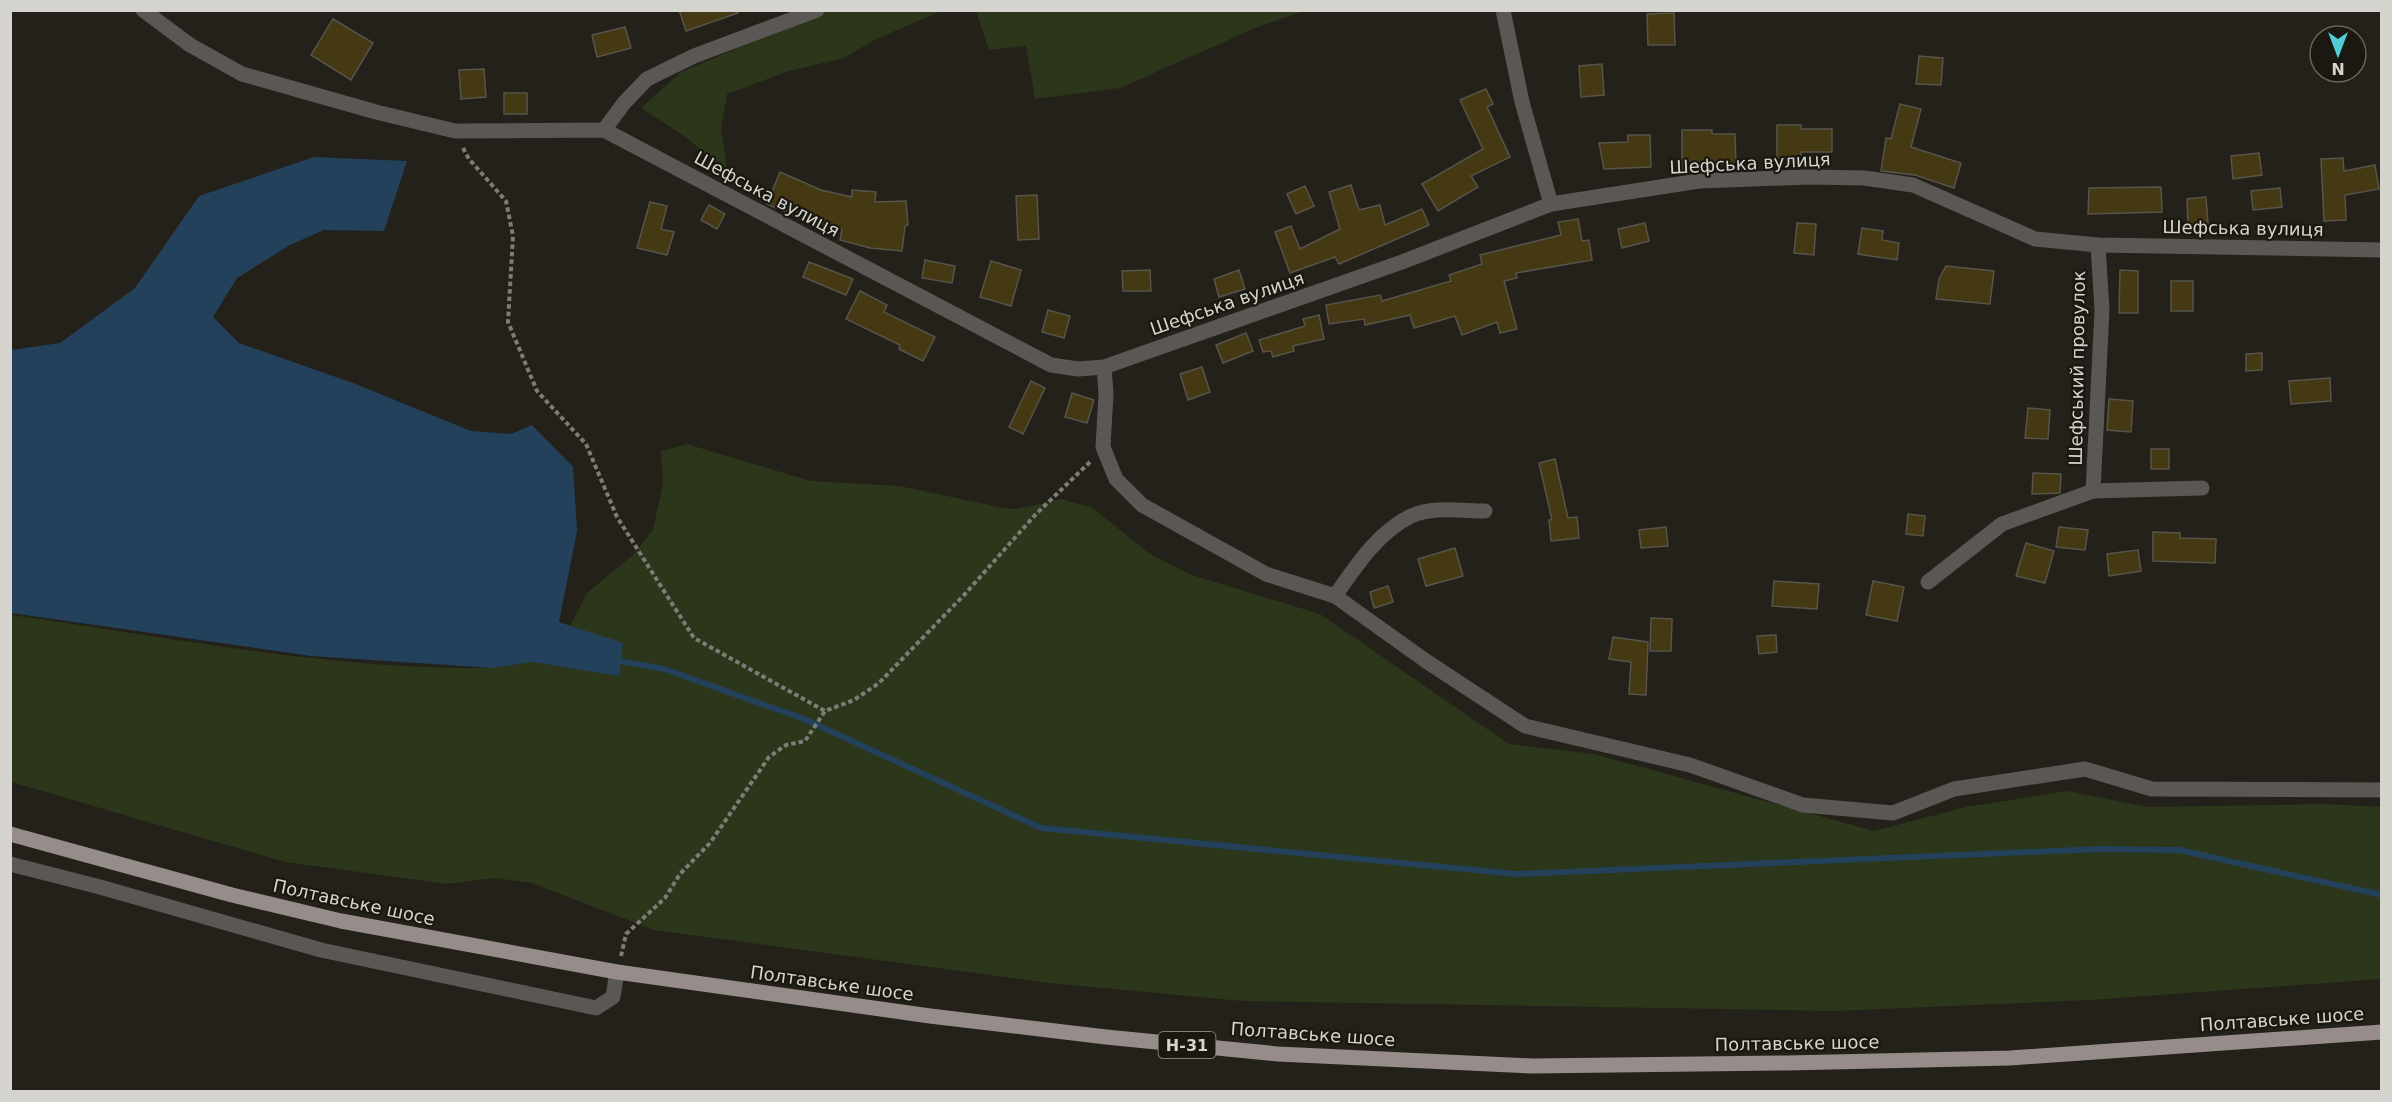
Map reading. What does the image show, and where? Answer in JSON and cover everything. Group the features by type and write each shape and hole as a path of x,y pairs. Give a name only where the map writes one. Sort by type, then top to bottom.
{"main road":[{"name":"Полтавське шосе","path":"10,834 232,895 341,921 617,972 930,1016 1278,1054 1532,1066 2010,1058 2382,1032"}],"street":[{"name":"Шефська вулиця","path":"143,10 190,45 242,74 455,131 604,130 1051,365 1078,369 1104,367 1402,262 1551,204 1699,181 1809,177 1864,178 1913,185 2035,238 2098,245 2382,250"},
{"path":"604,130 624,103 647,79 694,56 817,10"},
{"path":"1503,10 1522,102 1551,204"},
{"name":"Шефський провулок","path":"2093,491 2102,310 2098,245"},
{"path":"1104,367 1106,394 1104,447 1116,479 1142,505 1266,574 1335,596 1426,661 1525,726 1690,765 1803,805 1893,813 1954,789 2085,769 2152,789 2382,790"},
{"name":"Шефський провулок","path":"1928,582 2002,524 2093,491 2202,488"},
{"path":"1335,596 1363,556 1385,535 1412,515 1442,511 1485,511"},
{"path":"10,864 100,886 332,952 596,1008 613,997 617,972"}],"path":[{"path":"455,131 469,159 506,201 513,236 508,322 537,391 586,444 617,517 663,590 694,638 825,711"},
{"path":"617,972 626,934 665,898 680,874 710,843 769,757 786,745 805,741 825,711 854,700 879,683 966,594 1036,514 1075,480 1104,447"}],"green space":[{"path":"976,10 1305,11 1260,26 1120,88 1035,99 1026,46 989,50"},
{"path":"826,11 942,11 876,39 844,58 786,72 727,94 721,129 728,174 687,138 641,108 681,72"},
{"path":"687,444 811,481 900,486 1004,508 1017,509 1061,499 1091,507 1150,554 1192,575 1320,614 1509,744 1594,754 1874,831 1966,807 2067,791 2148,807 2325,804 2381,807 2381,979 2091,1000 1834,1011 1242,1001 1049,983 654,930 532,883 495,878 447,884 285,862 11,782 11,615 239,649 354,662 469,668 542,661 564,638 587,593 633,555 653,530 663,483 661,451"}],"water":[{"path":"314,157 407,161 384,231 324,230 290,245 237,278 213,317 239,343 353,383 471,431 511,434 532,425 573,467 577,531 559,622 623,643 619,676 533,662 492,668 311,656 11,613 11,350 60,343 135,288 199,196"}],"building":[{"path":"679,10 738,10 738,13 686,31"},
{"path":"1674,13 1675,45 1648,45 1647,14"},
{"path":"333,19 373,43 351,80 311,55"},
{"path":"625,27 631,48 597,57 592,35"},
{"path":"1919,56 1943,58 1941,85 1916,84"},
{"path":"1602,64 1604,95 1581,97 1579,66"},
{"path":"484,69 486,97 461,99 459,70"},
{"path":"1486,89 1493,104 1487,107 1510,157 1471,176 1478,187 1438,211 1422,184 1483,149 1460,100"},
{"path":"504,93 527,93 527,114 504,114"},
{"path":"1900,104 1921,109 1911,147 1961,163 1954,188 1915,175 1881,171 1886,138 1891,139"},
{"path":"1777,125 1801,125 1801,129 1832,129 1832,152 1801,152 1801,159 1777,159"},
{"path":"1682,130 1712,130 1712,134 1735,134 1736,164 1712,164 1712,171 1682,171"},
{"path":"1628,135 1650,135 1651,167 1604,169 1599,143 1628,142"},
{"path":"2259,153 2262,175 2233,179 2231,156"},
{"path":"2343,158 2344,171 2375,165 2379,189 2345,195 2346,220 2324,221 2321,159"},
{"path":"780,172 821,190 852,197 852,190 876,192 875,202 906,201 908,225 905,226 902,251 870,248 840,240 842,229 807,221 767,204"},
{"path":"1351,185 1359,210 1380,205 1385,225 1422,209 1429,225 1339,264 1335,257 1290,273 1275,232 1291,226 1300,249 1340,229 1329,192"},
{"path":"1305,186 1314,206 1296,214 1287,194"},
{"path":"2161,187 2162,212 2088,214 2089,188"},
{"path":"2280,188 2282,207 2253,210 2251,191"},
{"path":"1037,195 1039,239 1018,240 1016,196"},
{"path":"2206,197 2208,224 2188,225 2187,199"},
{"path":"650,202 667,206 661,229 674,232 667,255 637,248"},
{"path":"709,205 725,214 717,229 701,220"},
{"path":"1578,219 1582,241 1589,240 1592,260 1516,273 1517,278 1504,281 1517,329 1500,333 1497,322 1462,335 1455,316 1414,328 1410,315 1365,325 1364,319 1329,324 1326,305 1380,295 1382,301 1451,281 1449,275 1482,264 1480,255 1561,235 1558,222"},
{"path":"1645,223 1649,241 1622,248 1618,229"},
{"path":"1797,223 1816,224 1814,255 1794,253"},
{"path":"1862,228 1883,231 1882,240 1899,243 1897,260 1858,254"},
{"path":"925,260 955,266 952,283 922,278"},
{"path":"991,261 1021,270 1011,306 980,297"},
{"path":"809,262 853,279 846,295 803,277"},
{"path":"1946,266 1994,271 1990,304 1936,299 1939,279"},
{"path":"1150,270 1151,291 1123,291 1122,271"},
{"path":"1239,270 1245,289 1219,297 1214,279"},
{"path":"2120,270 2138,271 2138,313 2119,313"},
{"path":"2171,281 2193,281 2193,311 2171,311"},
{"path":"860,291 887,305 884,312 935,337 923,361 899,349 900,345 846,319"},
{"path":"1048,310 1070,316 1064,338 1042,332"},
{"path":"1319,315 1324,339 1293,346 1294,351 1273,357 1271,351 1263,352 1259,340 1305,326 1303,319"},
{"path":"1246,333 1253,351 1223,363 1216,345"},
{"path":"2262,353 2262,370 2246,371 2246,354"},
{"path":"1202,367 1210,392 1188,400 1180,374"},
{"path":"2330,378 2331,401 2291,404 2289,381"},
{"path":"1031,381 1045,388 1023,434 1009,427"},
{"path":"1072,393 1094,400 1087,423 1065,417"},
{"path":"2109,399 2133,401 2131,432 2107,430"},
{"path":"2028,408 2050,410 2048,439 2025,438"},
{"path":"2151,449 2169,449 2169,469 2151,469"},
{"path":"1555,459 1568,518 1577,517 1579,538 1551,541 1549,520 1552,520 1539,463"},
{"path":"2033,473 2061,474 2060,493 2032,494"},
{"path":"1908,514 1925,516 1923,536 1906,534"},
{"path":"1666,527 1668,546 1641,548 1639,530"},
{"path":"2059,527 2088,530 2085,550 2056,547"},
{"path":"2153,532 2180,533 2180,538 2216,539 2215,563 2153,561"},
{"path":"2026,543 2054,551 2045,583 2016,576"},
{"path":"1455,548 1463,576 1426,586 1418,559"},
{"path":"2138,550 2141,571 2109,576 2107,554"},
{"path":"1774,581 1819,584 1817,609 1772,606"},
{"path":"1873,581 1904,587 1897,621 1866,615"},
{"path":"1388,586 1393,602 1374,608 1370,592"},
{"path":"1651,618 1672,619 1671,651 1650,651"},
{"path":"1776,635 1777,652 1759,654 1757,636"},
{"path":"1613,637 1648,642 1646,695 1629,694 1631,662 1609,659"}],"waterway":[{"path":"614,660 664,669 804,719 1041,828 1516,874 2101,849 2179,850 2382,895"}]}
